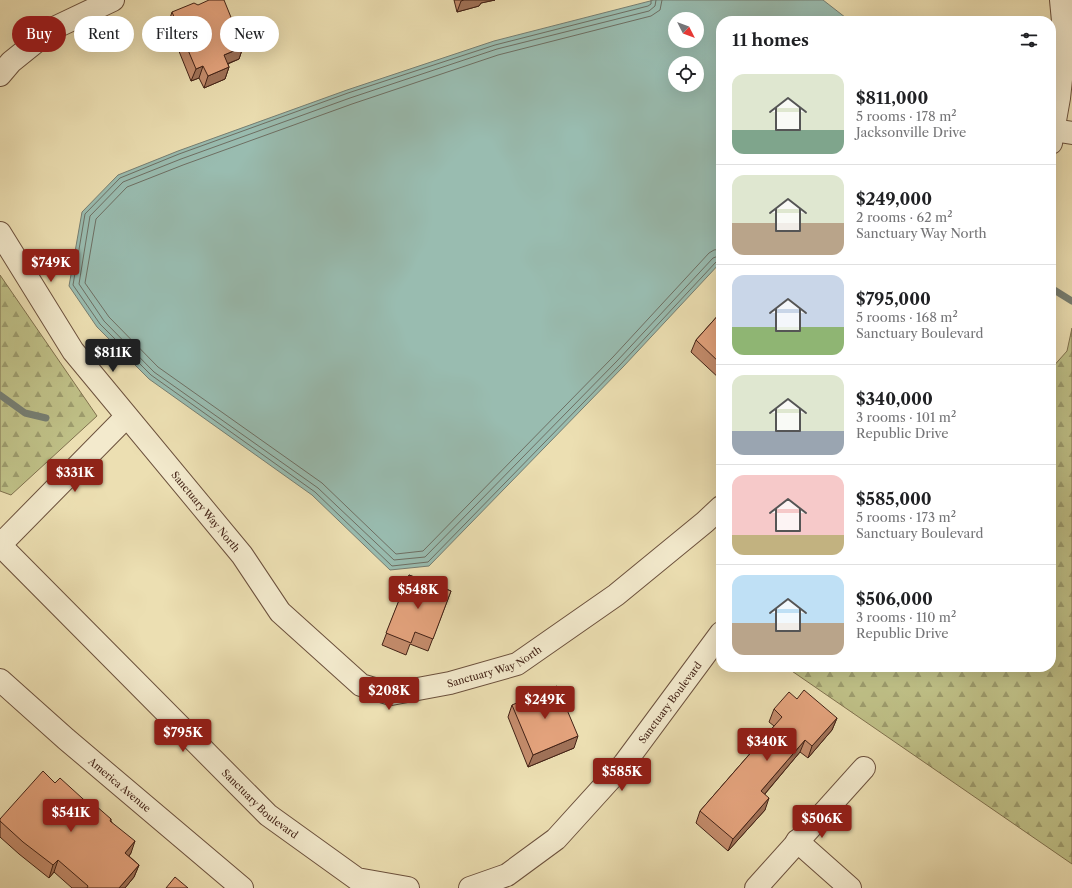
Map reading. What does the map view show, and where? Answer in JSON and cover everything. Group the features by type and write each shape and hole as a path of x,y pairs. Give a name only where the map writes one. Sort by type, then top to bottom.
{"street":[{"path":"0,75 11,62 52,29 113,0"},
{"path":"1059,135 1059,98 1065,42 1061,0"},
{"name":"Sanctuary Way North","path":"0,233 73,351 126,417 242,555 280,612 361,685 391,694 450,683 517,664 616,595 716,512"},
{"path":"0,545 126,417"},
{"name":"Sanctuary Boulevard","path":"0,545 268,815 357,879 408,888"},
{"name":"Sanctuary Boulevard","path":"470,888 507,875 556,839 624,764 716,640"},
{"name":"America Avenue","path":"0,680 66,739 242,888"},
{"path":"756,888 864,768"},
{"path":"797,841 850,888"}],"green space":[{"path":"0,275 97,416 11,495 0,491"},
{"path":"1072,328 1072,864 793,672 1056,672 1056,363 1067,351"}],"water":[{"path":"654,0 823,0 844,16 716,16 716,267 623,367 429,566 390,570 312,495 149,379 97,327 69,286 82,212 118,175 178,151 347,90 494,41"}],"building":[{"path":"209,0 224,0 230,16 220,16 220,52 231,52 224,55 229,67 208,76 203,66 196,69 189,52 212,52 212,16 174,16 172,12 194,3 198,5"},
{"path":"716,318 716,359 696,340"},
{"path":"409,575 451,591 433,639 415,632 411,643 386,633"},
{"path":"557,686 578,736 533,755 512,705"},
{"path":"804,690 837,718 812,746 805,740 761,791 769,798 733,839 700,811 782,717 774,709 789,692 797,699"},
{"path":"43,771 55,783 60,778 93,808 95,805 111,819 110,821 135,841 125,853 139,865 119,888 87,888 88,886 58,860 53,865 23,842 0,821 0,819"},
{"path":"175,877 188,888 166,888"}],"waterway":[{"path":"1056,291 1072,301"},
{"path":"0,395 25,413 46,418"}]}
